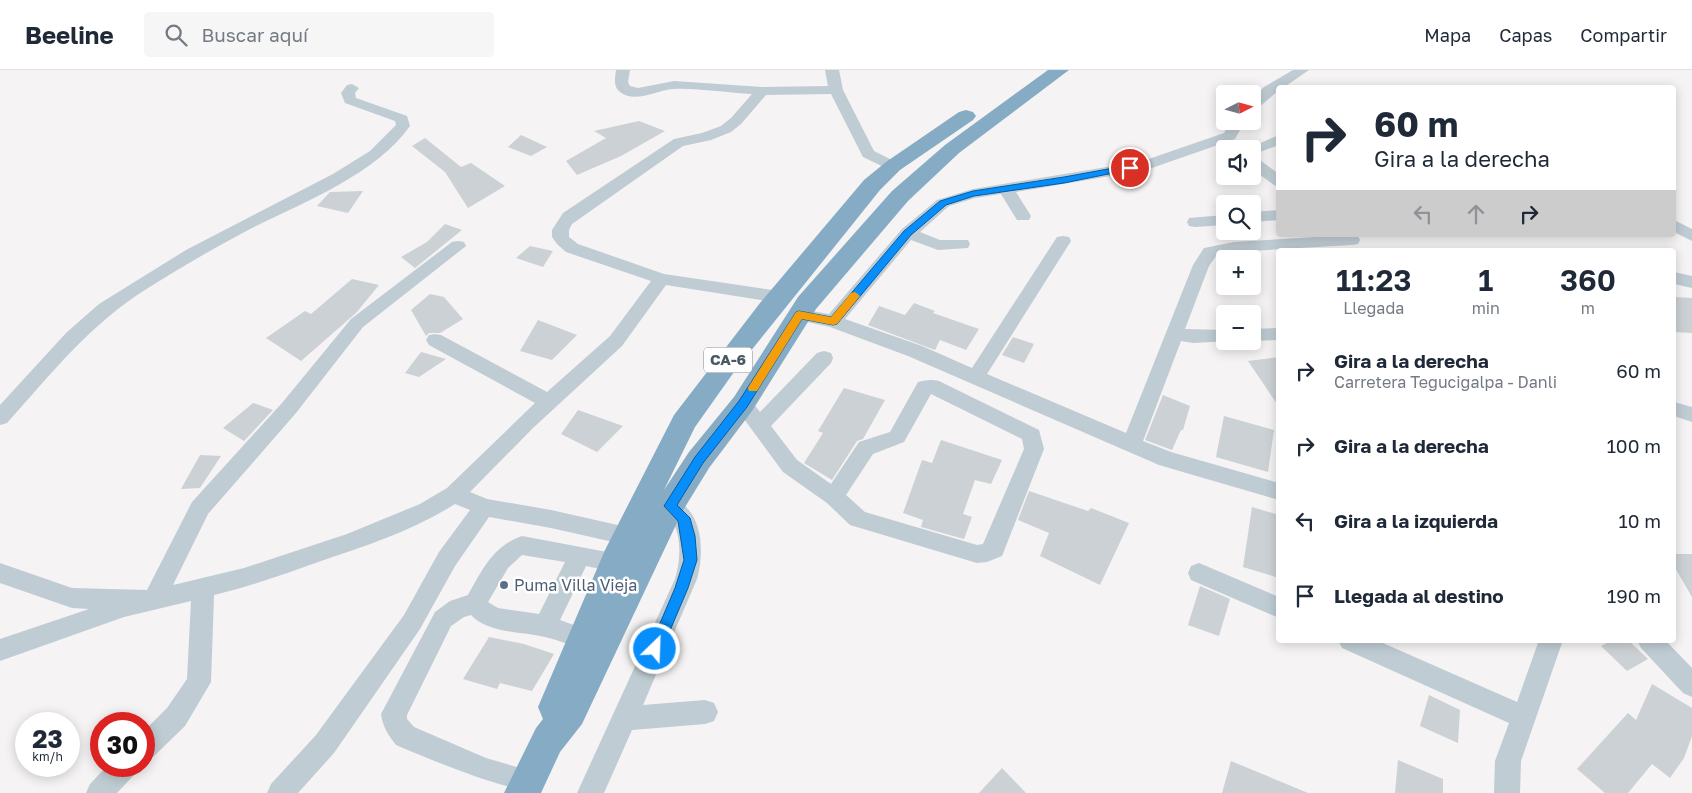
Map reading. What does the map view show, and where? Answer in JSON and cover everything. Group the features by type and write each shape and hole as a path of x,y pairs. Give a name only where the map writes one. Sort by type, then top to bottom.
{"highway":[{"name":"CA-6","path":"548,740 553,710 582,639 615,562 683,424 779,297 872,185 893,166 1030,70"},
{"name":"CA-6","path":"525,787 548,740 570,712 654,543 670,506 699,460 743,404 799,315 900,196 952,149 1060,70"},
{"path":"893,166 892,171 900,177 922,177"},
{"path":"872,185 885,184 896,186 900,189 900,196"},
{"path":"708,390 710,400 720,408 743,404"},
{"path":"683,424 691,422 705,423 714,431 716,440"}],"street":[{"path":"623,70 621,79 623,86 630,92 635,93 674,84 762,91 836,90"},
{"path":"832,70 836,90 868,154 893,166"},
{"path":"1277,85 1302,70"},
{"path":"1261,98 1276,86"},
{"path":"0,418 90,319 123,296 227,235 323,186 373,156 393,140 403,126 402,118 350,100 348,92 352,88"},
{"path":"762,91 736,121 726,129 706,137 679,142 569,216 560,229 561,241 572,248 662,279 779,297"},
{"path":"833,321 908,233 943,203 973,194 1146,164 1230,136 1233,130"},
{"path":"1230,136 1233,140"},
{"path":"1261,147 1276,140"},
{"path":"1261,165 1276,168"},
{"path":"1261,168 1276,180"},
{"path":"1006,189 1023,216"},
{"path":"1261,216 1276,215"},
{"path":"1196,222 1216,221"},
{"path":"1676,226 1692,236"},
{"path":"908,233 938,245 962,244"},
{"path":"975,378 1063,241"},
{"path":"1132,444 1201,265 1210,252 1234,247 1354,242"},
{"path":"154,600 200,508 289,408 357,323 458,246"},
{"path":"1676,278 1692,282"},
{"path":"0,650 124,607 244,578 353,541 428,510 454,494 549,402 616,341 662,279"},
{"path":"799,315 833,321 915,351 1166,459 1276,491"},
{"path":"1175,334 1193,337 1216,336"},
{"path":"1261,335 1276,334"},
{"path":"435,340 549,402"},
{"path":"760,425 824,358"},
{"path":"743,404 790,466 834,497 858,519 977,554 987,553 994,549 1034,449 1032,435 932,386 925,387 897,437 866,448 834,497"},
{"path":"1676,410 1692,415"},
{"path":"454,494 484,507 628,535 654,543"},
{"path":"590,793 678,598 691,560 684,518 670,506"},
{"path":"280,793 325,744 412,622 447,560 484,507"},
{"path":"525,787 405,736 395,724 394,714 443,619 458,608 475,604 506,554 513,547 522,544 579,557 615,562"},
{"path":"545,626 579,557"},
{"path":"0,573 72,598 154,600"},
{"path":"1199,573 1276,607"},
{"path":"155,737 176,717 199,682 203,588"},
{"path":"475,604 480,611 490,616 545,626 582,639"},
{"path":"1357,643 1523,717"},
{"path":"1507,793 1508,761 1550,643"},
{"path":"1653,643 1692,685"},
{"path":"625,717 705,712"},
{"path":"99,793 114,777"}],"building":[{"path":"639,121 665,131 621,156 577,175 566,161 606,138 594,131"},
{"path":"521,135 547,147 531,156 508,147"},
{"path":"425,138 461,167 471,163 505,186 468,208 445,172 412,146"},
{"path":"363,191 348,213 317,206 330,192"},
{"path":"445,224 462,230 415,268 401,257 427,242"},
{"path":"530,246 553,251 543,267 516,258"},
{"path":"352,279 379,285 356,313 301,361 266,338 305,311 311,314"},
{"path":"430,294 444,297 463,319 440,333 429,333 426,336 411,310"},
{"path":"1676,297 1692,298 1692,333 1676,332"},
{"path":"914,303 935,311 933,313 979,329 966,350 940,340 935,350 868,325 879,306 905,315"},
{"path":"538,320 577,335 552,360 520,351"},
{"path":"1013,337 1034,344 1024,363 1002,355"},
{"path":"421,352 446,359 419,377 405,373"},
{"path":"1276,357 1276,403 1248,361"},
{"path":"844,388 885,400 863,439 857,441 832,480 804,463 823,433 818,431"},
{"path":"1163,395 1190,406 1183,430 1181,430 1172,450 1145,440"},
{"path":"253,403 273,410 244,441 223,428"},
{"path":"578,410 623,426 597,452 561,434"},
{"path":"1224,416 1274,430 1268,472 1216,457"},
{"path":"941,440 1002,460 991,484 975,480 963,514 972,517 964,539 921,527 923,520 903,513 922,460 932,463"},
{"path":"200,455 221,456 200,488 181,489"},
{"path":"1029,491 1088,511 1091,508 1129,523 1100,585 1040,556 1049,533 1018,520"},
{"path":"1252,507 1276,514 1276,577 1243,567"},
{"path":"1676,554 1692,554 1692,597 1676,569"},
{"path":"1200,586 1230,599 1219,636 1188,625"},
{"path":"489,637 524,644 554,654 532,691 500,683 497,689 463,679"},
{"path":"1607,643 1631,643 1648,659 1627,671 1601,646"},
{"path":"1652,684 1692,708 1692,736 1684,758 1670,778 1652,764 1628,793 1605,793 1577,769 1628,713 1636,720"},
{"path":"1429,695 1460,710 1458,743 1420,726"},
{"path":"1398,760 1443,779 1443,793 1395,793"},
{"path":"1231,761 1308,793 1222,793"},
{"path":"1002,768 1026,793 979,793"}],"slow traffic":[{"path":"753,388 799,315 833,321 855,296"}],"place":[{"name":"Puma Villa Vieja","path":"504,585"}],"route":[{"path":"655,649 686,579 691,560 684,518 670,506 699,460 743,404 799,315 833,321 908,233 943,203 973,194 1130,168"}]}
